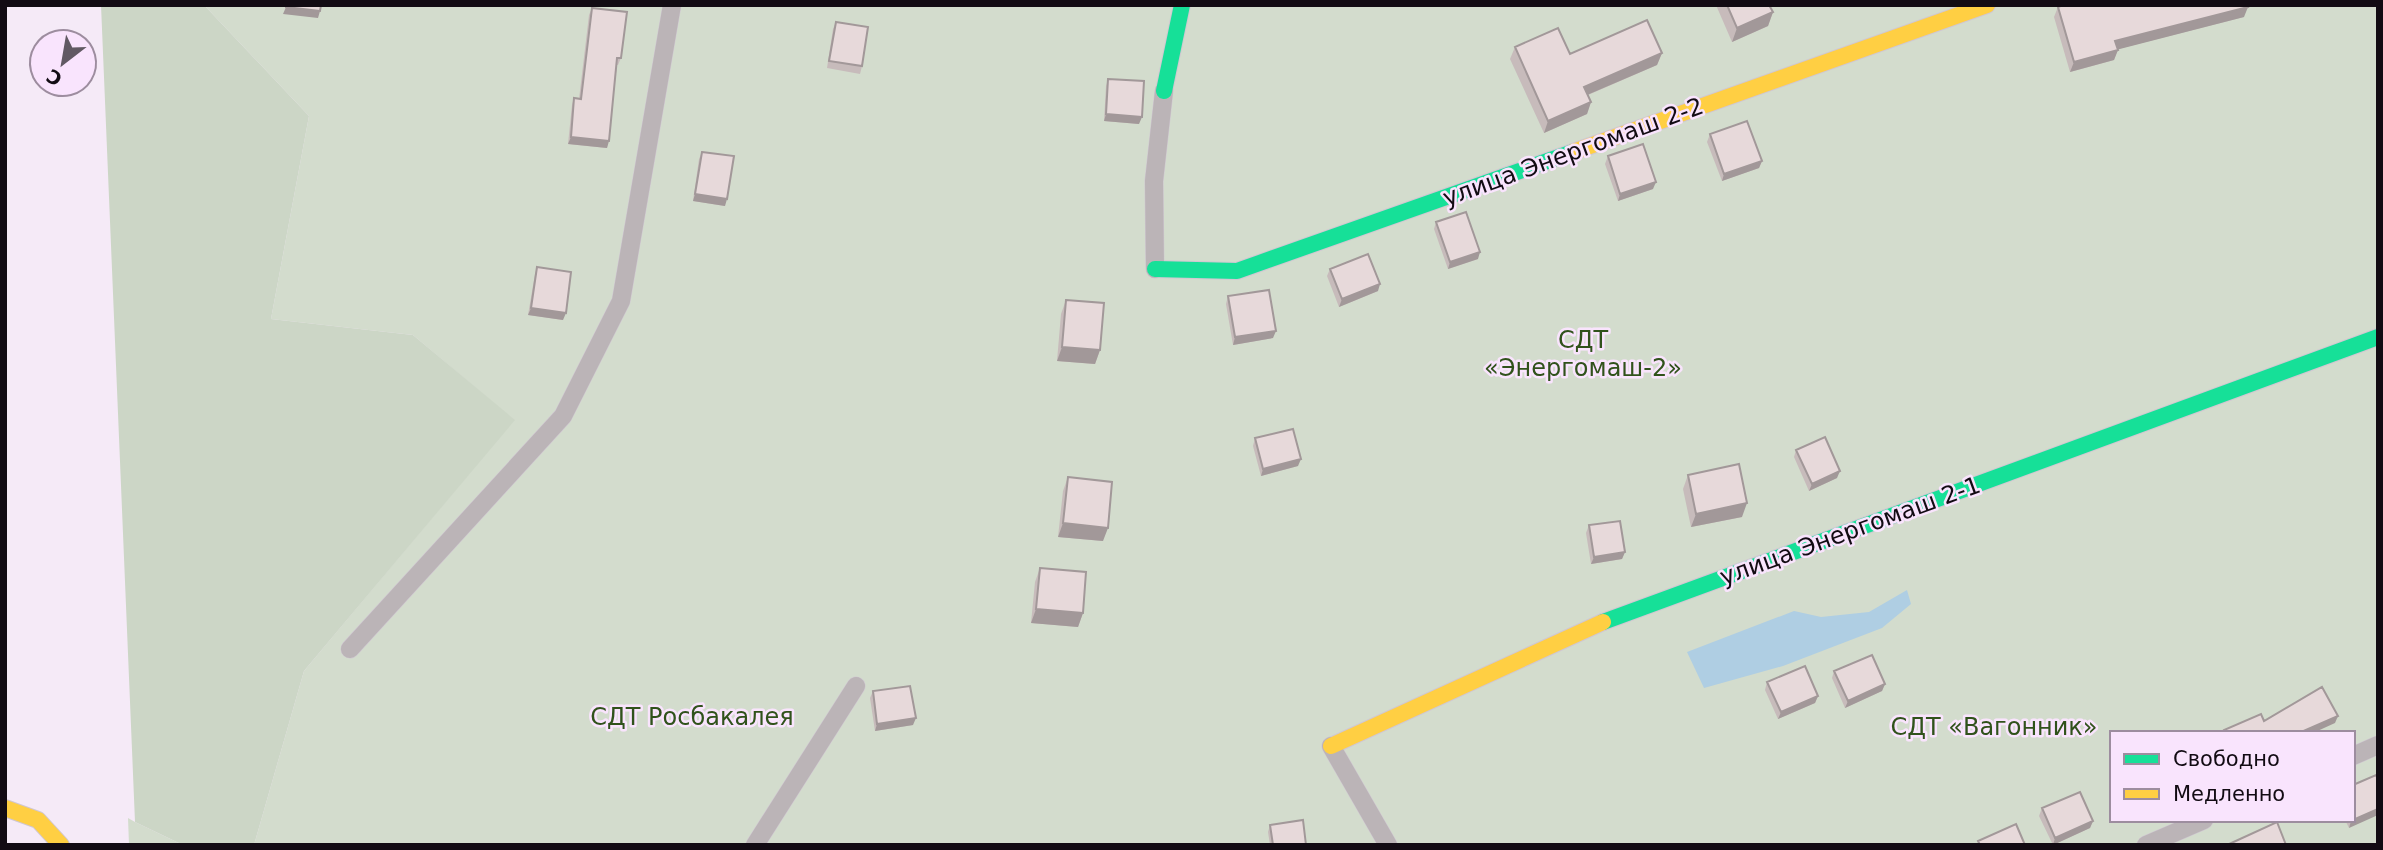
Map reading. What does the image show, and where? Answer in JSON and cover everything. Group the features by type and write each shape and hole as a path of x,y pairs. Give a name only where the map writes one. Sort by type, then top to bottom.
{"street":[{"path":"1164,91 1182,5"},
{"name":"улица Энергомаш 2-2","path":"1155,269 1237,271 1987,5"},
{"name":"улица Энергомаш 2-1","path":"1331,746 1585,628 2378,337"},
{"path":"5,808 18,810 44,823 61,845"}],"lane":[{"path":"350,649 563,416 621,301 672,5"},
{"path":"1155,269 1154,181 1164,91"},
{"path":"755,845 856,686"},
{"path":"2355,755 2378,745"},
{"path":"1331,746 1388,845"},
{"path":"2146,845 2199,822"}],"green space":[{"path":"101,5 204,5 309,116 271,319 413,335 515,420 304,671 254,845 183,845 135,822"},
{"name":"СДТ «Энергомаш-2»","path":"204,5 2378,5 2378,845 254,845 304,671 514,420 413,335 271,319 309,116"},
{"path":"128,818 135,822 183,845 129,845"}],"water":[{"path":"1907,590 1911,604 1882,628 1783,666 1704,688 1687,652 1794,611 1821,617 1869,612"}],"building":[{"path":"286,5 321,5 320,11"},
{"path":"1727,5 1769,5 1773,12 1737,28"},
{"path":"2058,7 2248,7 2115,41 2118,50 2074,62"},
{"path":"592,8 627,12 621,58 617,58 609,141 571,137 574,98 581,99"},
{"path":"1647,20 1662,53 1584,87 1591,102 1548,121 1515,47 1558,28 1570,54"},
{"path":"836,22 868,27 862,66 829,61"},
{"path":"1108,79 1144,81 1142,117 1106,114"},
{"path":"1747,121 1762,161 1724,174 1710,134"},
{"path":"1643,144 1656,182 1620,194 1608,156"},
{"path":"702,152 734,156 727,199 695,194"},
{"path":"1466,212 1480,252 1450,262 1436,222"},
{"path":"1368,254 1380,284 1342,299 1330,269"},
{"path":"537,267 571,272 566,313 531,308"},
{"path":"1269,290 1276,331 1235,337 1228,296"},
{"path":"1066,300 1104,303 1100,350 1062,347"},
{"path":"1293,429 1301,459 1263,469 1255,438"},
{"path":"1825,437 1840,471 1812,484 1796,450"},
{"path":"1739,464 1747,503 1696,514 1688,475"},
{"path":"1068,477 1112,482 1108,528 1063,523"},
{"path":"1620,521 1625,552 1594,557 1589,525"},
{"path":"1040,568 1086,572 1083,613 1036,609"},
{"path":"1872,655 1885,684 1848,701 1834,671"},
{"path":"1805,666 1818,696 1781,712 1767,682"},
{"path":"910,686 916,718 877,724 873,691"},
{"path":"2322,687 2338,716 2304,731 2224,730 2261,714 2264,721"},
{"path":"2376,775 2378,780 2378,809 2355,819 2355,784"},
{"path":"2080,792 2093,821 2055,838 2042,808"},
{"path":"1303,820 1306,845 1273,845 1270,825"},
{"path":"2277,822 2286,845 2227,845"},
{"path":"2016,824 2025,845 1980,845 1978,841"}],"traffic: fast":[{"path":"1164,91 1182,5"},
{"path":"1155,269 1237,271 1573,152"},
{"path":"1603,622 2378,337"}],"traffic: slow":[{"path":"1573,152 1987,5"},
{"path":"1331,746 1603,622"},
{"path":"5,808 38,820 61,845"}],"park label":[{"name":"СДТ Росбакалея","path":"692,717"},
{"name":"СДТ «Вагонник»","path":"1994,727"}]}
